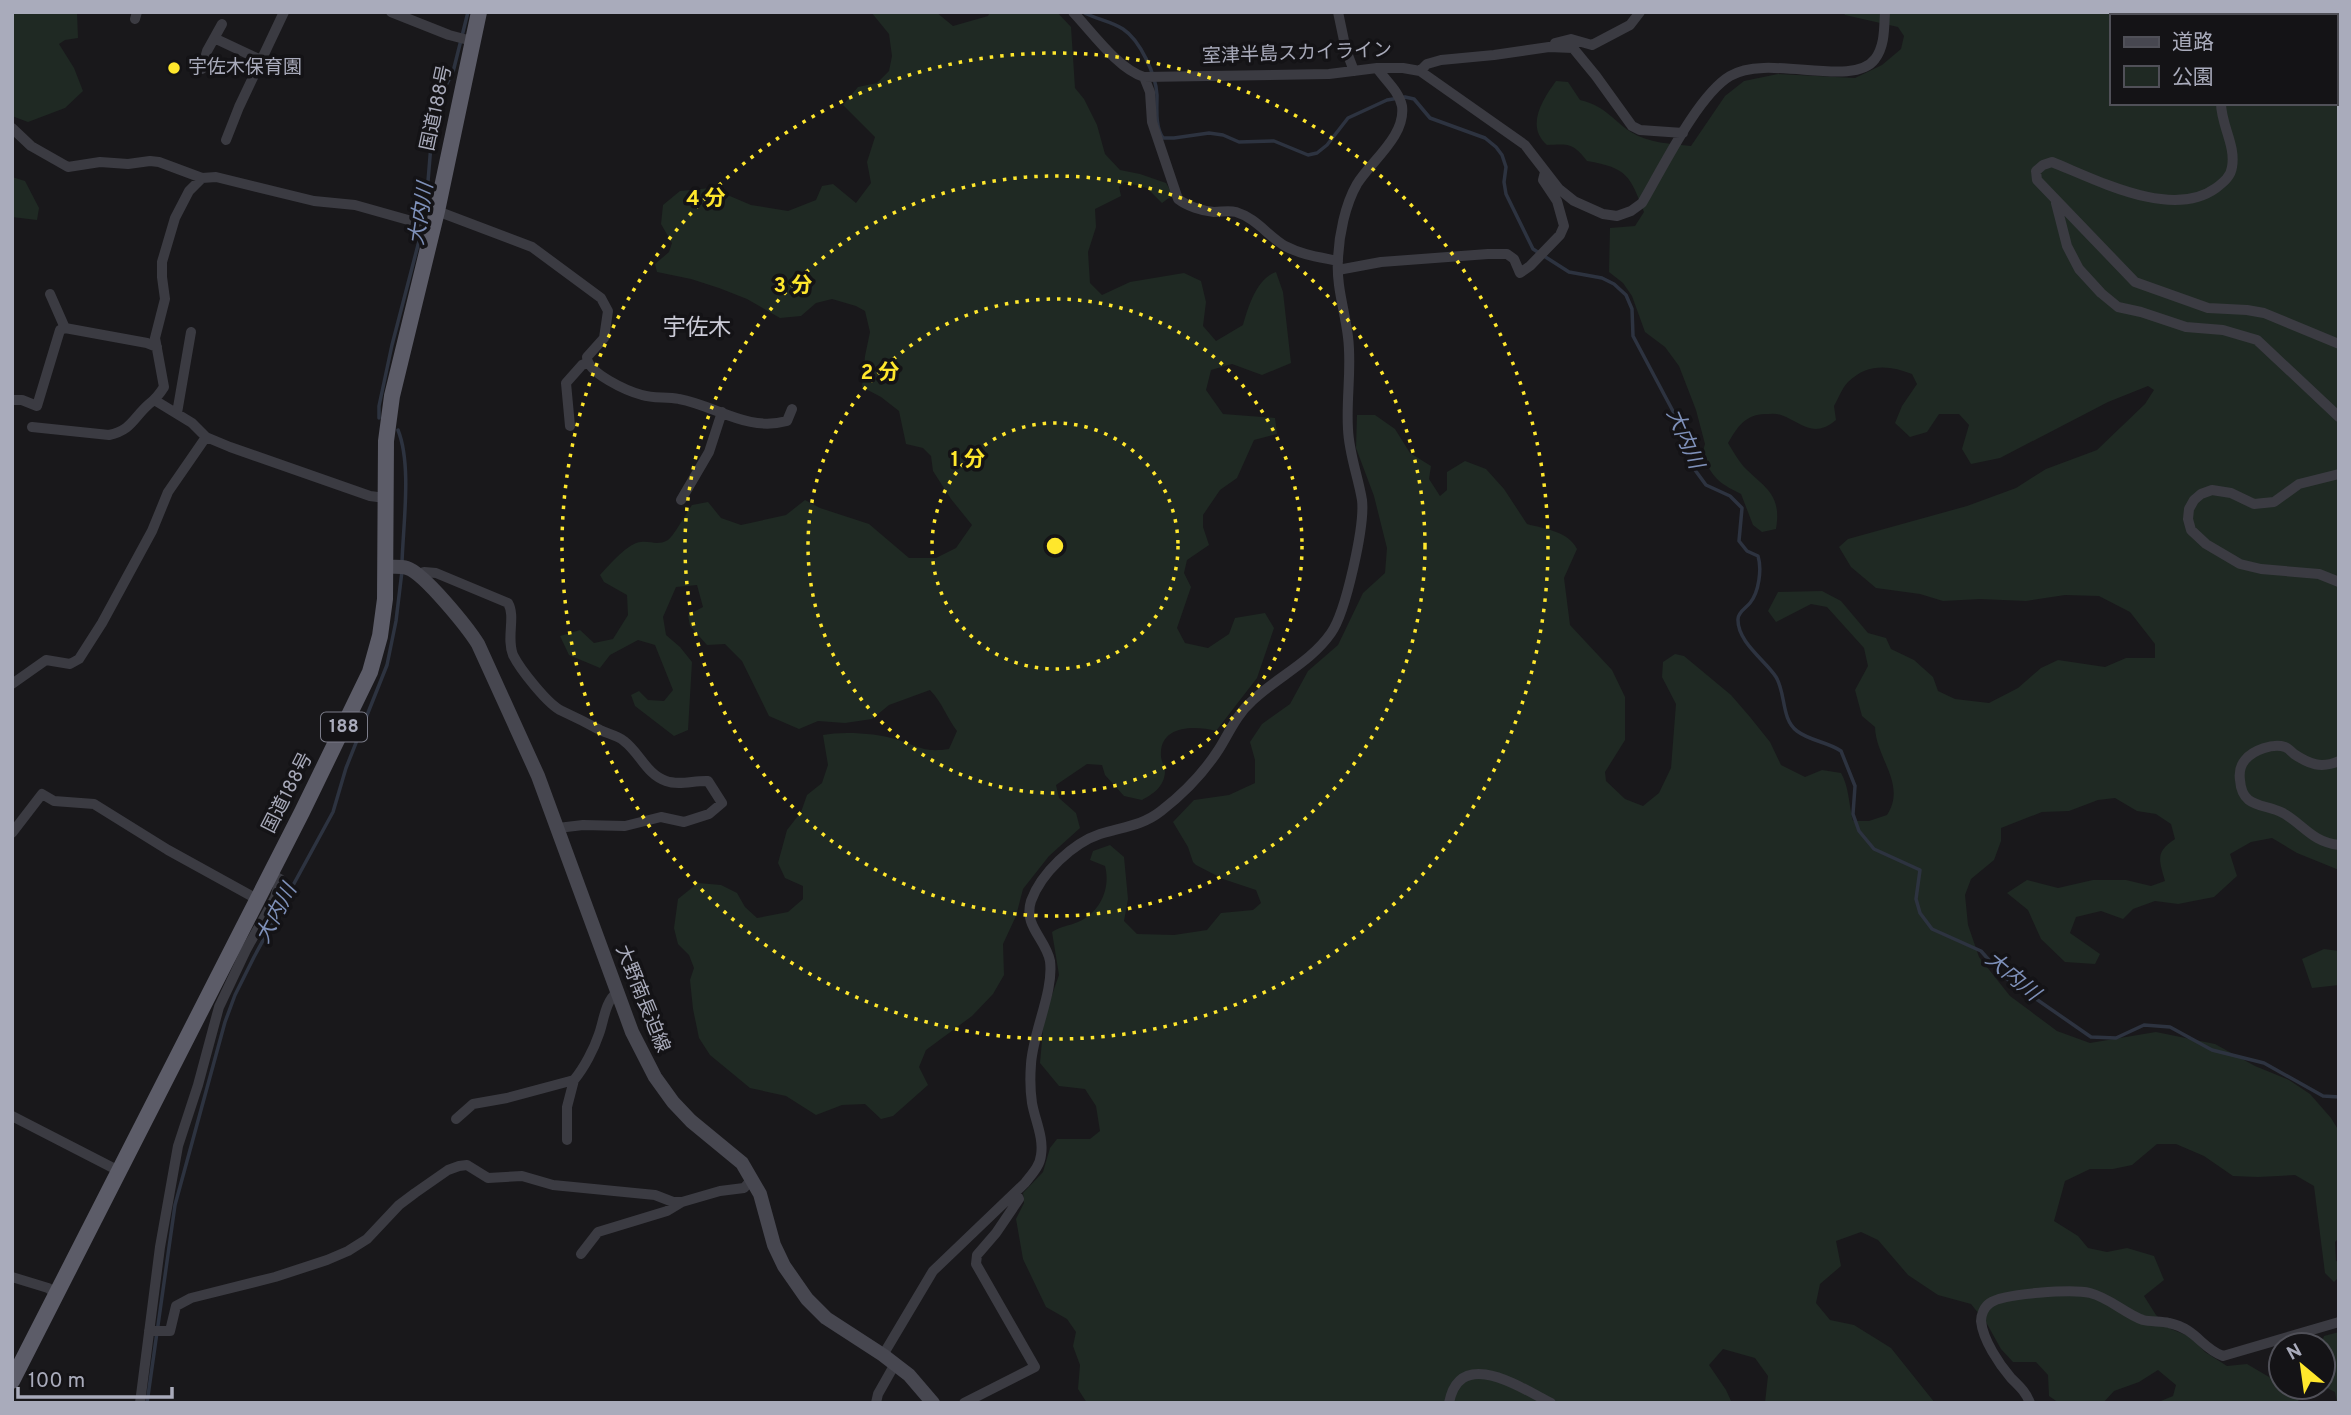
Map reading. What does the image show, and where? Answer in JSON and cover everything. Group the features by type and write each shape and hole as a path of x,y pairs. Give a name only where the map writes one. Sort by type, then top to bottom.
{"highway":[{"name":"国道188号","path":"12,1381 370,672 380,636 385,599 401,569 385,498 386,441 392,396 435,219 479,12"}],"main road":[{"name":"大野南長迫線","path":"401,569 470,630 478,644 538,776 617,992 642,1055 655,1077 691,1121 742,1163 760,1194 774,1245 793,1282 807,1299 826,1318 909,1375 933,1403"}],"street":[{"path":"226,140 284,12"},
{"path":"391,12 449,35 472,41"},
{"path":"1073,12 1123,64 1144,77 1150,92 1152,122 1178,199 1198,209 1237,212 1266,230 1282,244 1300,253 1338,265 1507,254 1514,259 1520,273 1560,235 1564,226 1558,201 1542,180 1545,172"},
{"path":"1338,12 1346,50 1354,71"},
{"path":"1549,47 1571,39 1592,45 1630,25 1640,12"},
{"path":"1683,133 1640,130 1632,126 1577,51 1567,47 1441,60 1427,64 1420,71 1525,145 1559,189 1574,201 1603,214 1618,216 1642,203 1683,133 1712,91 1731,75 1754,67 1848,72 1864,68 1874,61 1880,51 1885,12"},
{"path":"202,68 222,24"},
{"path":"214,38 261,60"},
{"path":"883,1355 933,1271 1016,1193 1037,1168 1041,1157 1042,1143 1032,1105 1030,1066 1032,1046 1050,972 1049,959 1031,925 1029,914 1031,901 1038,887 1059,859 1087,840 1138,824 1155,816 1175,800 1204,770 1238,716 1251,701 1314,652 1331,633 1340,616 1359,542 1362,502 1350,457 1350,352 1338,265 1349,203 1357,184 1400,124 1402,107 1397,93 1377,68"},
{"name":"室津半島スカイライン","path":"1144,77 1329,74 1377,68 1420,71"},
{"path":"2221,105 2221,114 2230,142 2232,170 2225,181 2200,197 2171,201 2114,186 2052,162 2036,171 2037,180 2135,282 2207,308 2264,313 2339,344"},
{"path":"12,128 31,146 68,167 100,162 159,162 202,178 216,177 314,201 435,219 532,247 601,298 608,311 604,338 587,357 587,363 592,370 641,395 677,398 753,425 787,421 792,409"},
{"path":"32,426 109,435 121,432 132,424 149,404 156,401 164,387 155,338 165,299 162,277 166,244 183,200 202,178"},
{"path":"2055,198 2067,246 2079,269 2118,307 2186,327 2223,330 2257,340 2339,417"},
{"path":"50,294 65,328"},
{"path":"12,400 22,400 37,406 56,340 60,330 65,328 157,347"},
{"path":"177,413 191,332"},
{"path":"570,426 566,383 587,363"},
{"path":"156,401 192,423 206,437 299,473 370,496 385,498"},
{"path":"681,500 709,452 722,412"},
{"path":"12,684 46,660 71,664 79,659 102,624 152,531 168,492 206,437"},
{"path":"2339,474 2300,484 2274,502 2255,504 2231,493 2212,490 2194,500 2188,519 2191,530 2206,544 2239,564 2261,569 2319,574 2339,582"},
{"path":"401,569 436,573 508,603 512,609 510,640 513,654 525,674 560,711 621,738 638,754 650,772 666,781 708,782 722,803 709,814 684,822 661,817 625,826 583,825 558,828"},
{"path":"2339,761 2322,766 2304,761 2284,747 2265,748 2245,759 2239,772 2240,788 2246,798 2255,805 2285,814 2308,834 2339,845"},
{"path":"12,832 42,794 54,801 94,804 168,850 257,899"},
{"path":"139,1403 151,1331 160,1247 178,1146 219,1007 275,898 280,879 270,874"},
{"path":"566,1140 567,1107 573,1080 598,1039 610,998 617,992"},
{"path":"456,1119 473,1104 520,1095 573,1080"},
{"path":"12,1116 119,1171"},
{"path":"151,1331 170,1331 176,1306 191,1298 275,1278 348,1251 367,1239 415,1193 448,1170 459,1166 467,1165 488,1178 522,1176 553,1185 642,1193 682,1202"},
{"path":"581,1254 598,1232 667,1211 682,1202 720,1191 744,1188 752,1178"},
{"path":"964,1403 1035,1367 976,1264 977,1255 1014,1208 1019,1199 1016,1193"},
{"path":"12,1277 48,1288 57,1294"},
{"path":"2030,1403 2023,1389 2010,1377 1983,1333 1981,1317 1985,1308 1997,1299 2056,1292 2087,1292 2107,1299 2144,1320 2170,1323 2191,1331 2212,1352 2223,1356 2339,1322"},
{"path":"876,1403 878,1394 895,1364"},
{"path":"1449,1403 1451,1390 1465,1376 1478,1373 1503,1378 1550,1403"}],"green space":[{"path":"12,12 77,12 78,38 59,44 74,68 83,91 65,108 28,122 12,116"},
{"path":"871,12 936,12 953,26 988,16 990,12 1057,12 1071,27 1075,88 1084,99 1097,125 1105,154 1120,170 1166,183 1173,195 1162,203 1147,188 1124,182 1119,187 1121,196 1095,209 1096,227 1088,252 1090,283 1102,295 1130,282 1184,273 1201,281 1206,302 1203,326 1216,341 1243,325 1259,287 1269,275 1276,272 1283,292 1291,363 1262,375 1232,364 1211,370 1206,390 1223,414 1275,418 1277,434 1254,440 1237,478 1220,490 1203,515 1203,527 1209,545 1187,560 1184,573 1191,587 1177,628 1185,643 1208,648 1229,634 1235,618 1265,613 1274,628 1257,678 1216,731 1189,728 1172,733 1166,738 1161,756 1165,772 1163,782 1142,800 1124,796 1105,775 1102,765 1087,764 1056,785 1059,798 1076,813 1080,828 1049,856 1023,889 1016,916 1003,944 1004,975 993,994 972,1016 926,1050 919,1067 928,1085 893,1116 881,1119 865,1104 842,1105 816,1115 786,1096 750,1088 710,1055 699,1038 693,1009 690,980 694,968 689,955 678,944 674,928 678,899 698,883 721,885 737,893 745,907 757,918 788,912 803,899 803,886 785,878 778,863 787,830 801,812 807,795 822,783 828,765 823,735 869,734 927,749 949,749 957,731 938,700 930,690 889,705 872,719 845,723 818,721 799,729 769,716 742,661 725,644 707,645 690,626 688,615 703,607 697,585 676,587 663,617 666,635 692,662 688,730 674,736 635,706 631,695 639,691 648,700 664,701 673,690 655,645 638,640 610,655 600,668 569,655 560,636 580,630 594,643 613,639 628,615 627,595 604,582 600,575 619,555 636,543 668,540 692,505 708,502 721,518 741,525 786,515 805,500 820,508 869,524 909,558 936,558 956,548 972,525 933,471 931,456 923,448 906,444 899,411 862,387 870,332 865,311 832,299 816,303 801,316 780,318 747,299 719,288 657,272 655,264 669,252 672,243 661,224 663,205 680,191 711,188 751,205 788,211 816,200 822,186 833,184 856,203 871,183 867,162 875,137 843,105 858,87 877,83 889,71 892,56 889,34"},
{"path":"1843,12 2339,12 2339,870 2297,853 2272,838 2251,842 2230,854 2237,876 2214,897 2178,904 2155,901 2133,909 2123,919 2101,911 2076,917 2070,933 2100,954 2095,964 2065,962 2041,939 2028,910 2007,893 2027,880 2058,888 2093,880 2126,880 2151,886 2165,881 2160,857 2164,848 2175,839 2171,824 2156,814 2137,811 2115,798 2098,800 2069,811 2042,812 2001,828 2001,841 1994,860 1971,879 1965,895 1968,925 1979,957 2010,996 2057,1031 2090,1043 2156,1032 2215,1044 2255,1066 2289,1080 2310,1094 2331,1118 2339,1131 2339,1238 2335,1242 2339,1277 2334,1282 2325,1273 2314,1186 2295,1175 2233,1176 2204,1156 2176,1144 2157,1144 2132,1165 2113,1169 2090,1169 2065,1181 2054,1221 2078,1236 2088,1248 2107,1252 2127,1248 2154,1256 2164,1280 2144,1296 2156,1315 2171,1329 2191,1337 2205,1352 2227,1366 2247,1364 2267,1376 2267,1401 2301,1403 2156,1403 2173,1396 2176,1385 2158,1370 2139,1382 2114,1391 2103,1403 2059,1403 2049,1396 2048,1375 2036,1362 2013,1362 1971,1304 1938,1295 1908,1275 1878,1240 1861,1232 1836,1241 1841,1266 1820,1284 1816,1303 1830,1320 1854,1325 1891,1348 1935,1403 1765,1403 1768,1376 1755,1358 1723,1349 1709,1365 1732,1403 1087,1403 1078,1389 1080,1365 1073,1346 1076,1332 1067,1319 1046,1307 1023,1259 1016,1219 1024,1203 1023,1193 1043,1172 1050,1148 1057,1139 1090,1139 1100,1131 1096,1106 1085,1089 1059,1086 1040,1063 1044,1018 1059,975 1052,932 1086,918 1098,906 1105,891 1105,866 1090,860 1093,851 1110,845 1124,857 1128,899 1124,921 1137,934 1174,935 1207,930 1221,913 1253,910 1261,903 1256,890 1223,879 1196,865 1173,822 1194,800 1229,795 1255,783 1255,760 1250,742 1262,724 1290,704 1308,671 1338,645 1363,593 1385,573 1387,548 1374,496 1356,448 1357,415 1375,415 1395,429 1410,453 1431,466 1429,479 1440,496 1447,490 1447,472 1465,461 1486,469 1504,489 1527,524 1555,532 1573,543 1577,549 1564,578 1570,625 1612,670 1625,697 1625,740 1605,772 1606,781 1625,799 1643,806 1659,793 1671,768 1676,704 1662,677 1663,662 1675,654 1684,656 1731,695 1770,742 1781,765 1805,777 1822,770 1841,773 1853,821 1869,821 1887,815 1894,793 1892,782 1875,727 1862,716 1855,690 1868,666 1864,648 1827,607 1811,604 1776,622 1768,611 1778,592 1822,591 1841,601 1868,633 1886,638 1891,649 1914,660 1933,677 1938,691 1955,699 1989,703 2018,688 2041,668 2058,660 2105,667 2126,658 2155,658 2155,644 2130,612 2099,596 2065,595 2026,601 1943,601 1920,594 1876,588 1851,567 1839,547 1848,539 1967,506 2016,488 2046,469 2097,450 2145,404 2154,390 2148,386 2108,402 2000,458 1971,464 1962,449 1969,425 1959,414 1939,414 1927,432 1910,437 1895,423 1902,406 1917,384 1912,374 1887,368 1863,371 1844,387 1834,406 1836,420 1828,426 1814,429 1779,414 1758,415 1747,419 1728,443 1744,467 1774,500 1776,529 1762,532 1753,525 1741,494 1721,482 1709,469 1702,454 1705,444 1696,410 1679,366 1665,347 1645,332 1632,296 1623,283 1609,272 1610,228 1635,226 1644,212 1631,182 1611,167 1587,161 1570,146 1547,145 1537,130 1538,113 1551,88 1556,81 1568,82 1580,100 1602,110 1638,136 1691,146 1725,96 1744,81 1778,74 1855,78 1882,65 1901,49 1904,36 1898,27 1845,15"},
{"path":"12,177 25,181 39,208 37,220 12,217"},
{"path":"2324,949 2339,951 2339,985 2312,988 2302,959"},
{"path":"2339,1332 2339,1403 2337,1401"}],"waterway":[{"name":"大内川","path":"379,418 379,406 392,345 425,218 434,108 453,72 468,12"},
{"name":"大内川","path":"1083,12 1123,29 1141,49 1156,87 1158,123 1163,138 1209,133 1223,135 1239,142 1274,141 1308,155 1317,153 1327,145 1348,118 1387,100 1405,97 1414,99 1430,118 1485,138 1496,147 1506,167 1506,194 1533,249 1569,272 1602,278 1626,295 1632,309 1633,336 1683,430 1695,470 1706,485 1730,496 1742,508 1739,541 1747,551 1758,556 1760,567 1756,593 1738,617 1742,636 1776,677 1792,726 1802,734 1841,751 1855,786 1853,814 1859,831 1874,849 1920,870 1916,899 1920,913 1932,929 1981,951 2003,976 2091,1037 2116,1038 2144,1025 2170,1027 2212,1050 2264,1063 2323,1096 2339,1097"},
{"name":"大内川","path":"398,430 406,477 402,563"},
{"name":"大内川","path":"147,1403 175,1205 225,1022 254,957 333,812 346,768 387,665 402,571"}],"place":[{"name":"宇佐木保育園","path":"174,68"}],"district":[{"name":"宇佐木","path":"697,329"}]}
